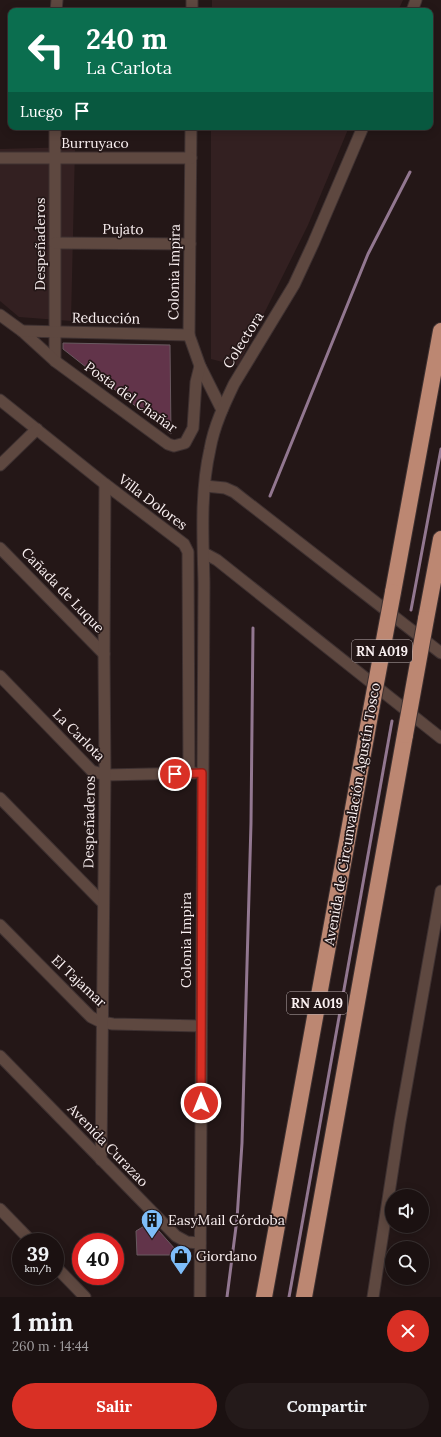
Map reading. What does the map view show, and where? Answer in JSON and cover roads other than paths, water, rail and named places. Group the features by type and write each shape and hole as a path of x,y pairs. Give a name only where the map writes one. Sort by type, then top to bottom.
{"highway":[{"name":"Avenida de Circunvalación Agustín Tosco","path":"264,1297 441,331"},
{"name":"RN A019","path":"304,1297 441,539"},
{"path":"309,1297 313,1244"}],"street":[{"name":"Despeñaderos","path":"55,130 55,361"},
{"name":"Colonia Impira","path":"191,130 189,335 200,366 222,410"},
{"name":"Colectora","path":"204,583 205,486 210,449 222,410 234,384 297,279 362,130"},
{"name":"Burruyaco","path":"0,158 191,158"},
{"name":"Pujato","path":"55,243 190,244"},
{"name":"Posta del Chañar","path":"0,315 22,331 55,361 168,444 174,446 186,442 193,428 196,382 200,366"},
{"name":"Reducción","path":"22,331 189,335"},
{"name":"Villa Dolores","path":"0,400 105,484 184,544 188,552 189,773"},
{"path":"0,465 36,429"},
{"name":"Despeñaderos","path":"101,1160 105,775 105,484"},
{"path":"205,486 225,488 234,492 441,654"},
{"name":"Cañada de Luque","path":"0,548 104,654"},
{"path":"204,553 217,560 441,738"},
{"name":"Colonia Impira","path":"200,1297 204,583"},
{"name":"La Carlota","path":"0,676 92,771 98,774 202,773"},
{"path":"0,798 103,903"},
{"path":"373,1297 400,1122 441,890"},
{"name":"El Tajamar","path":"0,925 91,1017 102,1022 113,1024 201,1026"},
{"name":"Avenida Curazao","path":"0,1056 176,1236 186,1242 200,1243"},
{"path":"0,1209 23,1233"},
{"path":"64,1275 85,1297"}],"waterway":[{"path":"270,496 368,254 410,172"},
{"path":"411,610 441,449"},
{"path":"227,1297 237,1219 242,1143 251,823 253,628"},
{"path":"289,1297 392,721"}],"place":[{"name":"EasyMail Córdoba","path":"152,1240"},
{"name":"Giordano","path":"181,1276"}]}
